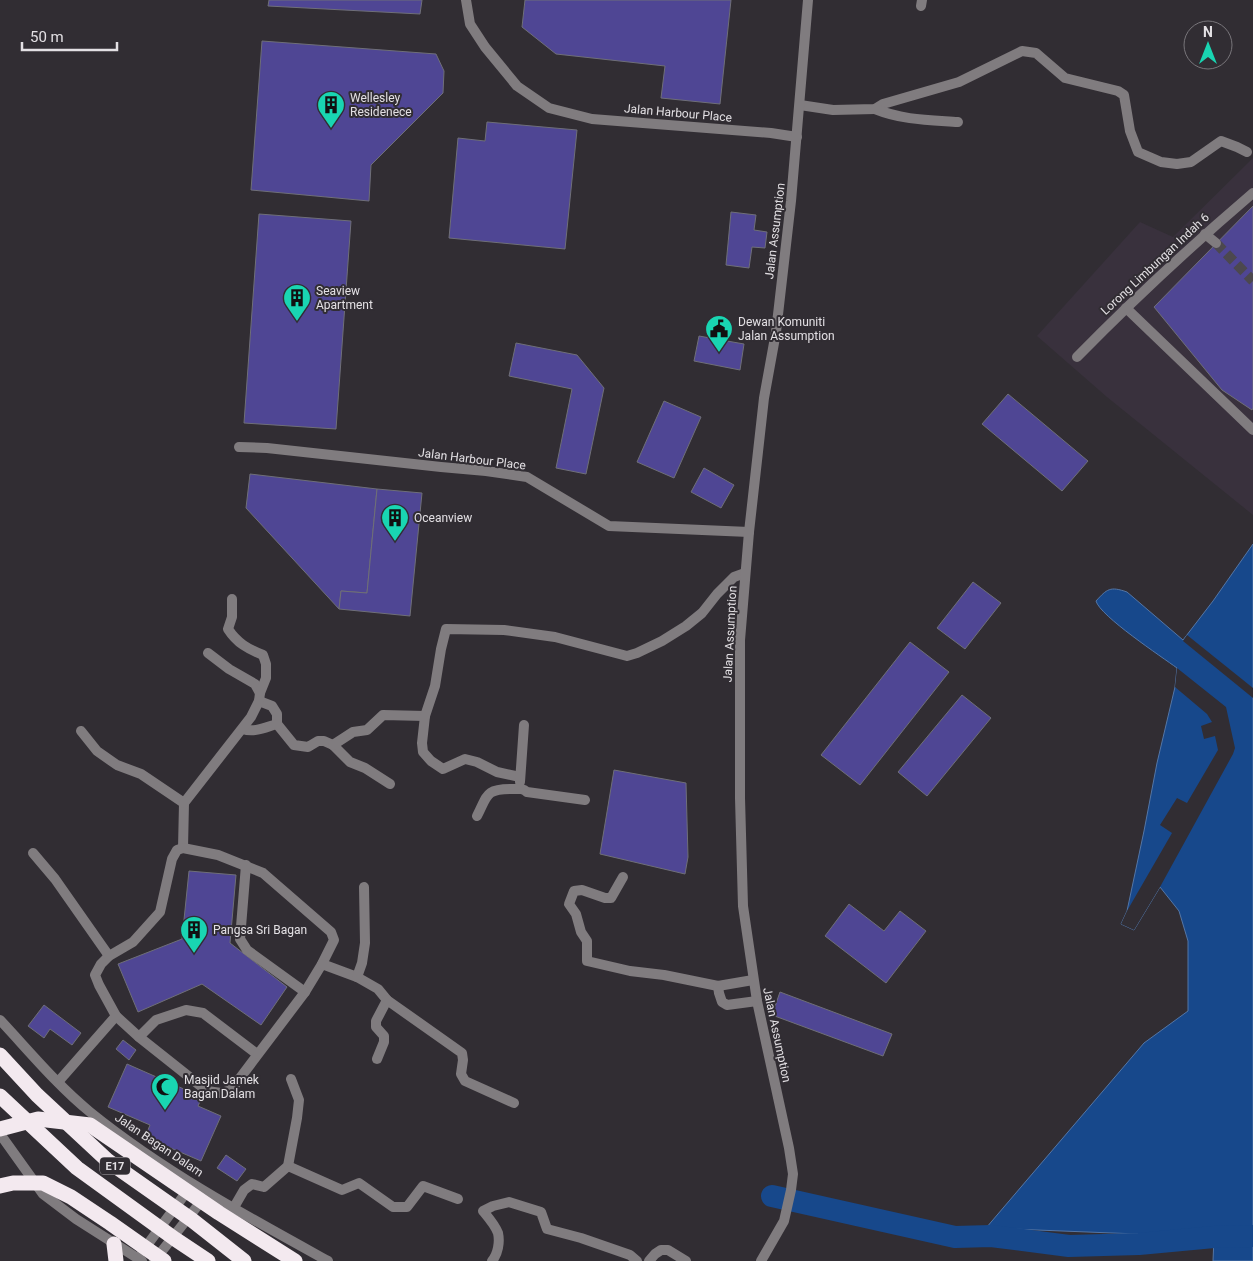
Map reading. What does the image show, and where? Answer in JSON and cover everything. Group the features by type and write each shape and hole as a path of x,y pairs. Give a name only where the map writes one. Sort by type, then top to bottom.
{"highway":[{"name":"E17","path":"0,1055 37,1095 108,1161 192,1220 244,1261"},
{"name":"E17","path":"0,1096 78,1168 208,1261"},
{"path":"0,1129 38,1119 90,1125 219,1213 295,1261"},
{"path":"0,1186 13,1183 44,1183 71,1197 110,1223 157,1260"},
{"path":"114,1244 116,1261"}],"street":[{"name":"Jalan Harbour Place","path":"466,0 470,24 485,47 517,86 549,108 592,119 771,133 797,137"},
{"name":"Jalan Assumption","path":"761,1261 784,1221 792,1190 793,1174 754,980 743,906 740,798 740,640 745,572 764,398 776,332 792,201 808,0"},
{"path":"875,109 883,104 959,82 1022,52 1036,53 1066,78 1124,95 1130,132 1138,152 1161,162 1177,164 1191,162 1220,141 1247,152"},
{"path":"800,106 833,110 875,109 887,114 910,119 958,122"},
{"name":"Lorong Limbungan Indah 6","path":"1077,357 1126,308 1253,192"},
{"path":"1205,234 1216,244"},
{"path":"1126,308 1253,430"},
{"name":"Jalan Harbour Place","path":"239,446 441,468 486,471 527,477 609,526 749,532"},
{"path":"520,777 497,772 477,762 465,759 443,769 431,761 423,752 425,716 435,686 446,629 504,630 555,638 626,656 662,641 686,626 702,613 734,577 745,572"},
{"path":"183,848 184,803 251,717 266,678 266,664 263,655 248,649 233,637 228,629 232,617 232,598"},
{"path":"208,653 229,669 255,684 259,697 272,706 277,714 277,724 294,745 308,747 318,741 324,741 333,745 350,762 365,768 390,784"},
{"path":"333,745 353,732 367,730 383,715 425,716"},
{"path":"243,729 248,731 277,724"},
{"path":"524,725 520,777 522,788 527,792 585,800"},
{"path":"81,731 96,751 117,765 141,774 184,803"},
{"path":"477,816 492,790 522,788"},
{"path":"183,848 218,855 262,873 331,932 334,940 305,992 231,1090 221,1093 207,1090 139,1037 116,1016 99,985 96,974 100,964 109,956 134,942 160,912 172,859 177,850 183,848"},
{"path":"33,853 55,879 109,956"},
{"path":"246,866 240,939 247,950 305,992"},
{"path":"623,877 611,898 604,898 582,890 574,891 569,904 576,914 581,932 587,941 587,961 630,971 664,975 718,986 754,980"},
{"path":"357,977 362,963 365,943 364,887"},
{"path":"322,964 357,977 378,989 387,1000 462,1054 461,1074 465,1081 514,1103"},
{"path":"718,986 722,1002 728,1005 758,1001"},
{"path":"377,1059 384,1042 384,1036 376,1028 376,1021 387,1000"},
{"path":"139,1037 156,1020 186,1010 203,1014 257,1054"},
{"path":"58,1082 116,1016"},
{"name":"Jalan Bagan Dalam","path":"0,1020 58,1082 89,1111 126,1140 221,1202 328,1261"},
{"path":"233,1209 244,1190 252,1184 264,1188 288,1166 299,1100 291,1079"},
{"path":"0,1134 43,1194 76,1219 142,1261"},
{"path":"288,1166 342,1190 359,1183 393,1207 407,1207 423,1186 458,1199"},
{"path":"129,1253 142,1252 186,1194 189,1187 188,1181"},
{"path":"157,1260 199,1204 209,1201 221,1202"},
{"path":"492,1261 498,1245 498,1232 483,1211 509,1202 540,1212 547,1229 581,1238 630,1255 637,1261"},
{"path":"649,1261 661,1250 668,1250 686,1261"}],"shaded area":[{"path":"1253,158 1253,515 1107,397 1037,336 1140,222 1173,237"}],"water":[{"path":"1253,544 1253,1261 1213,1261 1214,1237 986,1228 1144,1043 1188,1011 1188,941 1179,911 1160,887 1134,930 1121,924 1127,911 1157,763 1175,687 1177,668 1119,626 1100,608 1096,601 1109,590 1117,589 1127,592 1183,640"}],"pier":[{"path":"1187,635 1253,688 1253,698 1183,641"},
{"path":"1177,668 1226,707 1235,748 1160,887 1134,930 1121,924 1172,833 1160,825 1177,798 1187,803 1218,750 1215,736 1204,739 1201,726 1212,722 1207,714 1175,687"}],"building":[{"path":"269,0 422,0 420,14 268,6"},
{"path":"525,0 731,0 720,104 661,98 665,66 556,54 522,27"},
{"name":"Wellesley Residenece","path":"262,41 436,54 444,71 443,93 371,165 369,201 251,190"},
{"path":"487,122 577,130 565,249 449,238 458,138 485,141"},
{"path":"1253,206 1252,410 1222,390 1154,307"},
{"path":"731,212 756,215 754,230 767,232 765,248 752,247 749,268 726,265"},
{"name":"Seaview Apartment","path":"259,214 351,221 336,429 244,423"},
{"name":"Dewan Komuniti Jalan Assumption","path":"699,336 744,344 740,370 694,361"},
{"path":"516,343 577,355 604,388 586,474 556,468 572,389 509,376"},
{"path":"1008,394 1088,461 1062,491 982,424"},
{"path":"664,401 701,417 674,478 637,462"},
{"path":"704,468 734,485 721,508 691,492"},
{"path":"250,474 377,489 367,593 341,591 339,609 246,508"},
{"name":"Oceanview","path":"377,489 422,493 410,616 339,609 341,591 367,593"},
{"path":"973,582 1001,603 965,649 937,628"},
{"path":"910,642 949,672 860,785 821,755"},
{"path":"962,695 991,718 927,796 898,772"},
{"path":"614,770 686,783 688,857 685,874 600,854"},
{"name":"Pangsa Sri Bagan","path":"189,871 236,875 230,943 287,987 261,1025 202,984 138,1012 118,964 182,939"},
{"path":"849,904 884,931 900,911 926,931 886,983 825,936"},
{"path":"780,992 892,1034 883,1056 772,1015"},
{"path":"44,1005 81,1033 72,1045 50,1029 44,1038 28,1026"},
{"path":"123,1040 136,1050 129,1060 116,1049"},
{"name":"Masjid Jamek Bagan Dalam","path":"127,1064 202,1097 198,1106 221,1116 201,1161 145,1137 150,1125 108,1107"},
{"path":"226,1155 246,1169 237,1181 217,1168"}],"waterway":[{"path":"772,1196 955,1237 991,1236 1069,1246 1139,1244 1214,1237 1253,1236"}],"tunnel":[{"path":"1216,243 1253,281"}],"place":[{"name":"Wellesley Residenece","path":"331,129"},
{"name":"Seaview Apartment","path":"297,322"},
{"name":"Dewan Komuniti Jalan Assumption","path":"719,353"},
{"name":"Oceanview","path":"395,542"},
{"name":"Pangsa Sri Bagan","path":"194,954"},
{"name":"Masjid Jamek Bagan Dalam","path":"165,1111"}]}
